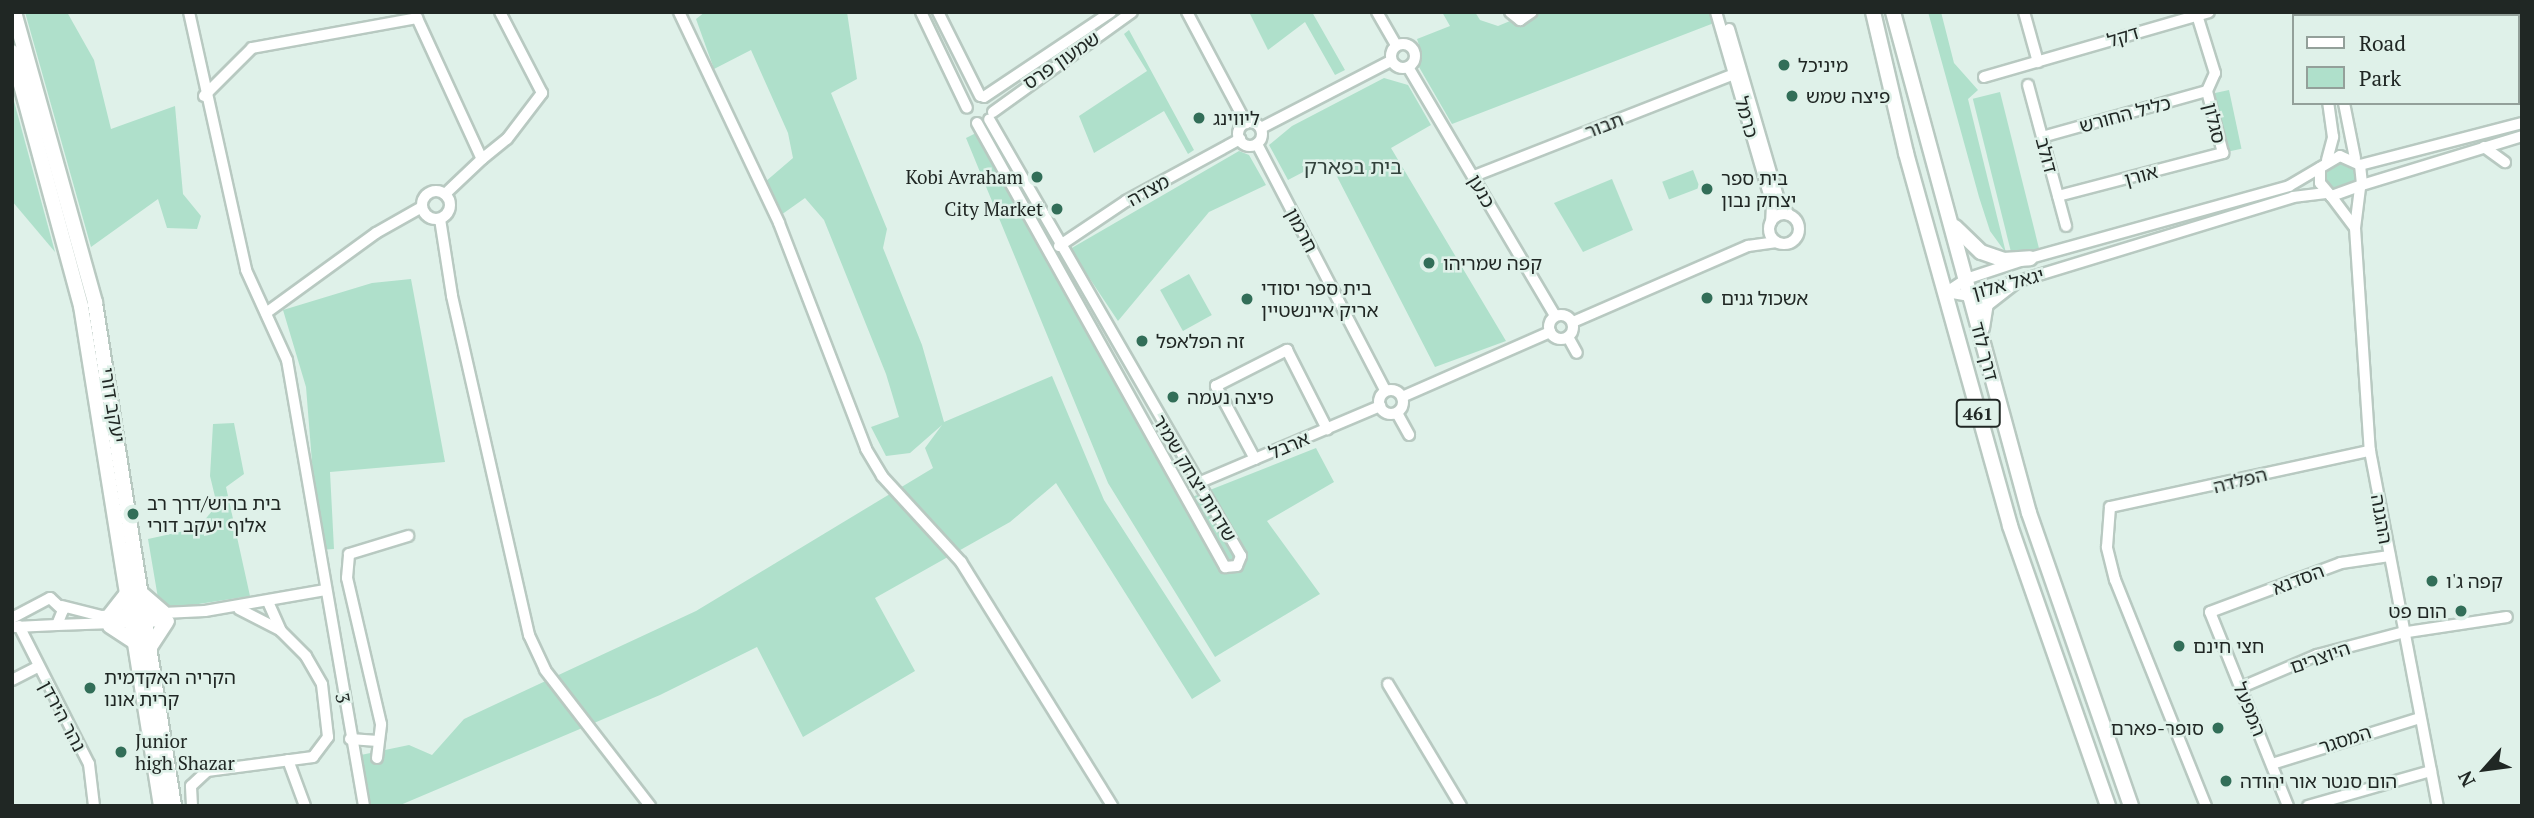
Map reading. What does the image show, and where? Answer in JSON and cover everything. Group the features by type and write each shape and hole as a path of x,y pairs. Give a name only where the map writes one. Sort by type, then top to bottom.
{"main road":[{"name":"יעקב דורי","path":"14,12 95,303 142,594 135,642 161,806"},
{"name":"דרך לוד","path":"1873,12 2010,526 2108,806"},
{"name":"דרך לוד","path":"1893,12 1952,221 1982,344 2029,513 2130,806"},
{"name":"יעקב דורי","path":"12,52 81,306 127,593 150,647 174,806"},
{"path":"1952,221 1981,252 2004,260 2030,258"},
{"path":"1982,344 1986,304 2012,283"},
{"path":"127,593 110,621 135,642"},
{"path":"142,594 164,617 150,647"}],"street":[{"name":"3","path":"189,12 204,96 246,270 288,360 350,739 364,806"},
{"path":"445,194 507,139 542,93 500,12"},
{"path":"679,12 779,222 866,449 882,476 961,562 1112,806"},
{"path":"921,12 967,108 977,123 991,116"},
{"name":"שדרות יצחק שמיר","path":"938,12 1059,246 1241,556 1233,569 1225,567 1206,534 977,123"},
{"name":"שמעון פרס","path":"967,108 1111,12"},
{"name":"שמעון פרס","path":"991,116 1132,12"},
{"path":"1187,12 1245,122 1261,128 1391,61 1396,45 1377,12"},
{"path":"1510,12 1520,20 1532,12"},
{"name":"כרמל","path":"1716,12 1772,205 1770,224"},
{"name":"כרמל","path":"1724,12 1779,200 1789,215"},
{"path":"2024,12 2038,62"},
{"name":"דקל","path":"1984,77 2203,14"},
{"name":"סגלון","path":"2203,14 2215,72 2207,91 2223,153"},
{"path":"204,96 252,48 417,18 482,159"},
{"name":"כנען","path":"1396,45 1414,50 1408,67 1555,316"},
{"path":"1391,61 1408,67"},
{"name":"תבור","path":"1474,176 1734,74"},
{"name":"דולב","path":"2028,85 2066,226"},
{"name":"כליל החורש","path":"2042,137 2207,91"},
{"path":"2328,105 2333,137 2324,164 2329,195 2355,228"},
{"name":"ההגנה","path":"2344,105 2361,186 2355,228 2370,451 2400,634 2438,806"},
{"path":"1245,122 1240,139 1257,144 1261,128"},
{"path":"2324,164 2358,161 2522,123"},
{"path":"2484,147 2505,162 2518,138"},
{"path":"2361,186 2518,138"},
{"name":"מצדה","path":"1059,246 1126,201 1240,139"},
{"name":"חרמון","path":"1257,144 1385,390"},
{"name":"אורן","path":"2058,196 2223,153"},
{"name":"יגאל אלון","path":"1947,292 1966,279 2030,258 2289,186 2324,164"},
{"name":"יגאל אלון","path":"1947,292 1970,296 2293,197 2329,195 2361,186"},
{"path":"266,313 376,233 422,208 431,192 445,194"},
{"path":"422,208 431,218 440,219 450,210 445,194"},
{"path":"1550,332 1555,316 1573,321 1748,246 1775,242 1788,244 1797,238 1798,224 1789,215 1770,224 1748,246"},
{"path":"440,219 452,296 529,635 545,670 650,806"},
{"path":"1770,224 1775,242"},
{"path":"1568,337 1573,321"},
{"path":"1409,435 1397,413 1380,407 1385,390 1402,397 1550,332 1568,337 1577,353"},
{"path":"1255,459 1216,386 1287,350 1327,429"},
{"path":"1397,413 1402,397"},
{"name":"ארבל","path":"1198,484 1380,407"},
{"name":"הפלדה","path":"2206,806 2115,580 2107,547 2110,507 2370,451"},
{"path":"377,758 381,724 347,578 349,554 408,536"},
{"name":"הסדנא","path":"2210,612 2341,563 2389,556"},
{"path":"15,624 57,625 164,617 237,608 325,590"},
{"path":"15,624 50,598 80,614 110,621"},
{"path":"192,806 191,786 207,771 313,757 321,751 328,722 315,670 281,631 268,602"},
{"path":"57,625 62,606"},
{"path":"237,608 281,631"},
{"name":"המפעל","path":"2210,612 2288,806"},
{"name":"היוצרים","path":"2242,687 2317,655 2400,634 2507,617"},
{"name":"נהר הירדן","path":"15,624 89,764 94,806"},
{"name":"נהר הירדן","path":"12,680 37,667"},
{"path":"1388,684 1461,806"},
{"name":"המסגר","path":"2272,764 2420,718"},
{"path":"350,739 378,741"},
{"path":"288,760 305,806"},
{"path":"2308,806 2341,801 2373,786 2431,771"}],"green space":[{"path":"25,12 67,12 94,60 111,129 175,106 183,194 201,216 197,229 167,228 158,199 91,247"},
{"path":"705,12 847,12 857,79 831,93 887,229 883,248 922,345 944,422 1052,376 1104,500 1221,681 1192,699 1056,483 1010,522 875,598 915,671 803,737 757,647 660,695 398,806 368,804 356,756 409,745 432,755 464,719 696,611 933,468 925,448 942,425 910,453 886,456 871,427 899,417 886,374 824,220 805,198 781,215 765,182 793,158 788,133 751,50 714,69 696,19"},
{"path":"1249,12 1312,12 1345,70 1335,75 1305,22 1268,50"},
{"path":"1442,12 1475,12 1480,20 1498,26 1510,21 1521,25 1538,12 1709,12 1714,23 1452,124 1419,67 1422,54 1417,39 1450,26"},
{"path":"1928,12 1941,12 1954,63 1978,90 1968,99 2006,253 1990,231"},
{"path":"1129,30 1194,150 1188,154 1164,111 1094,153 1079,116 1147,71 1124,34"},
{"path":"1384,78 1408,85 1431,125 1391,148 1506,341 1435,367 1328,159 1288,180 1269,145 1292,126"},
{"path":"2229,90 2241,149 2223,153 2210,94"},
{"path":"2000,92 2039,249 2012,256 1973,99"},
{"path":"12,94 55,252 12,201"},
{"path":"988,127 1182,501 1316,448 1334,482 1267,521 1320,594 1215,657 1108,483 966,138"},
{"path":"1239,151 1249,155 1266,185 1209,212 1118,321 1070,249"},
{"path":"2354,159 2362,180 2327,193 2321,168"},
{"path":"1693,170 1700,188 1669,200 1662,182"},
{"path":"1612,179 1633,230 1583,252 1554,203"},
{"path":"1189,274 1212,315 1183,331 1160,290"},
{"path":"411,279 445,462 330,472 334,549 319,550 306,387 283,310 372,283"},
{"path":"234,423 244,474 226,487 250,596 160,610 148,539 198,528 217,505 210,476 213,424"}],"place":[{"name":"מיניכל","path":"1784,65"},
{"name":"פיצה שמש","path":"1792,96"},
{"name":"ליווינג","path":"1199,118"},
{"name":"Kobi Avraham","path":"1037,177"},
{"name":"בית ספר יצחק נבון","path":"1707,189"},
{"name":"City Market","path":"1057,209"},
{"name":"קפה שמריהו","path":"1429,263"},
{"name":"אשכול גנים","path":"1707,298"},
{"name":"בית ספר יסודי אריק איינשטיין","path":"1247,299"},
{"name":"זה הפלאפל","path":"1142,341"},
{"name":"פיצה נעמה","path":"1173,397"},
{"name":"בית ברוש/דרך רב אלוף יעקב דורי","path":"133,514"},
{"name":"קפה ג'ו","path":"2432,581"},
{"name":"הום פט","path":"2461,611"},
{"name":"חצי חינם","path":"2179,646"},
{"name":"הקריה האקדמית קרית אונו","path":"90,688"},
{"name":"סופר-פארם","path":"2218,728"},
{"name":"Junior high Shazar","path":"121,752"},
{"name":"הום סנטר אור יהודה","path":"2226,781"}],"district":[{"name":"בית בפארק","path":"1353,166"}]}
